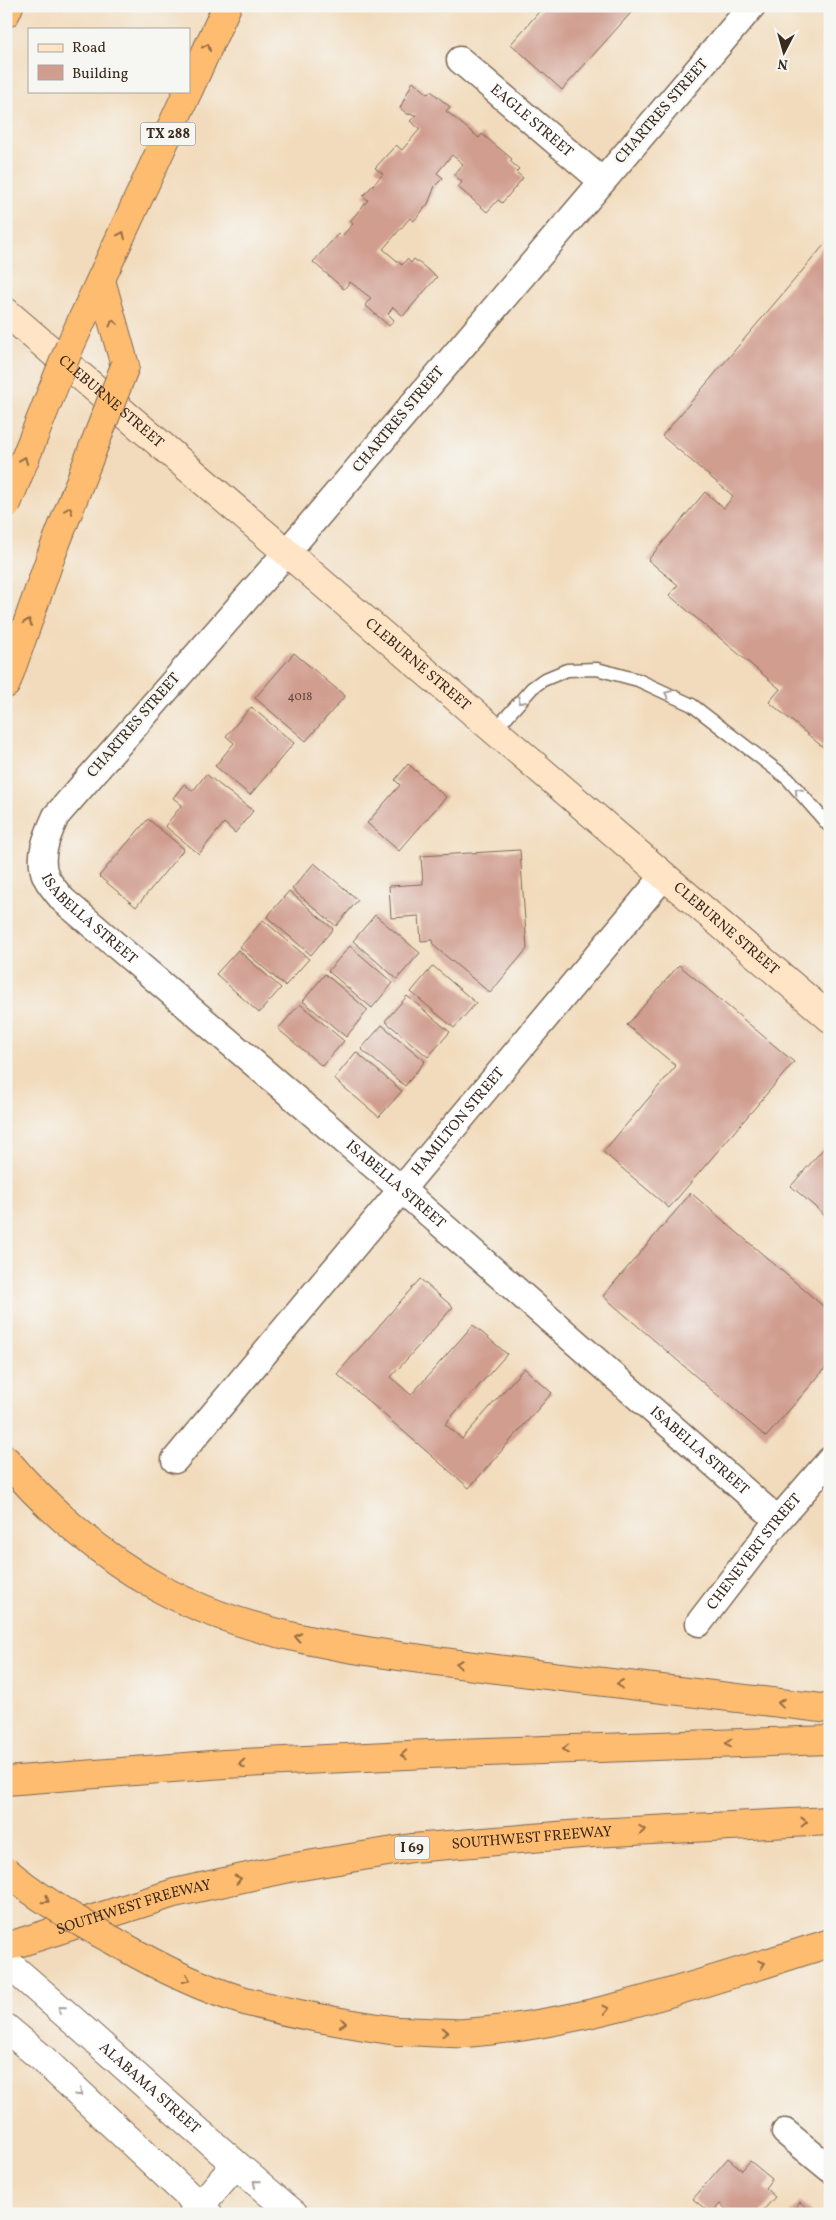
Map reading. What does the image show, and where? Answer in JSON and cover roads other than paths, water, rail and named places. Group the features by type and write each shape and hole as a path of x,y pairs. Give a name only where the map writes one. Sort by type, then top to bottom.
{"highway":[{"path":"6,13 9,6"},
{"name":"TX 288","path":"190,86 227,6"},
{"name":"TX 288","path":"101,280 187,92"},
{"path":"6,506 70,346 101,280"},
{"path":"6,684 51,556 125,366 101,280"},
{"path":"6,1460 29,1487 68,1522 112,1557 159,1588 212,1612 286,1635 388,1654 669,1691 830,1708"},
{"path":"6,1781 224,1764 428,1754 830,1740"},
{"name":"SOUTHWEST FREEWAY","path":"6,1947 174,1893 289,1868 403,1850 593,1833 830,1821"},
{"path":"6,1871 75,1920 146,1959 195,1983 243,2000 319,2020 397,2031 464,2033 533,2025 623,2005 698,1985 830,1943"}],"main road":[{"name":"CLEBURNE STREET","path":"6,312 830,1018"}],"street":[{"name":"CHARTRES STREET","path":"48,834 56,816 286,553 752,6"},
{"name":"EAGLE STREET","path":"460,60 602,181"},
{"name":"ISABELLA STREET","path":"48,834 42,856 46,877 63,900 401,1190 778,1520"},
{"name":"HAMILTON STREET","path":"175,1460 664,876"},
{"name":"CHENEVERT STREET","path":"699,1623 778,1520 830,1460"},
{"name":"ALABAMA STREET","path":"6,1962 98,2041 235,2165 294,2214"},
{"path":"6,2028 43,2060 200,2211 235,2165"},
{"path":"785,2132 830,2169"}],"lane":[{"path":"494,730 532,688 543,680 567,670 597,669 638,680 692,705 788,779 830,827"}]}
